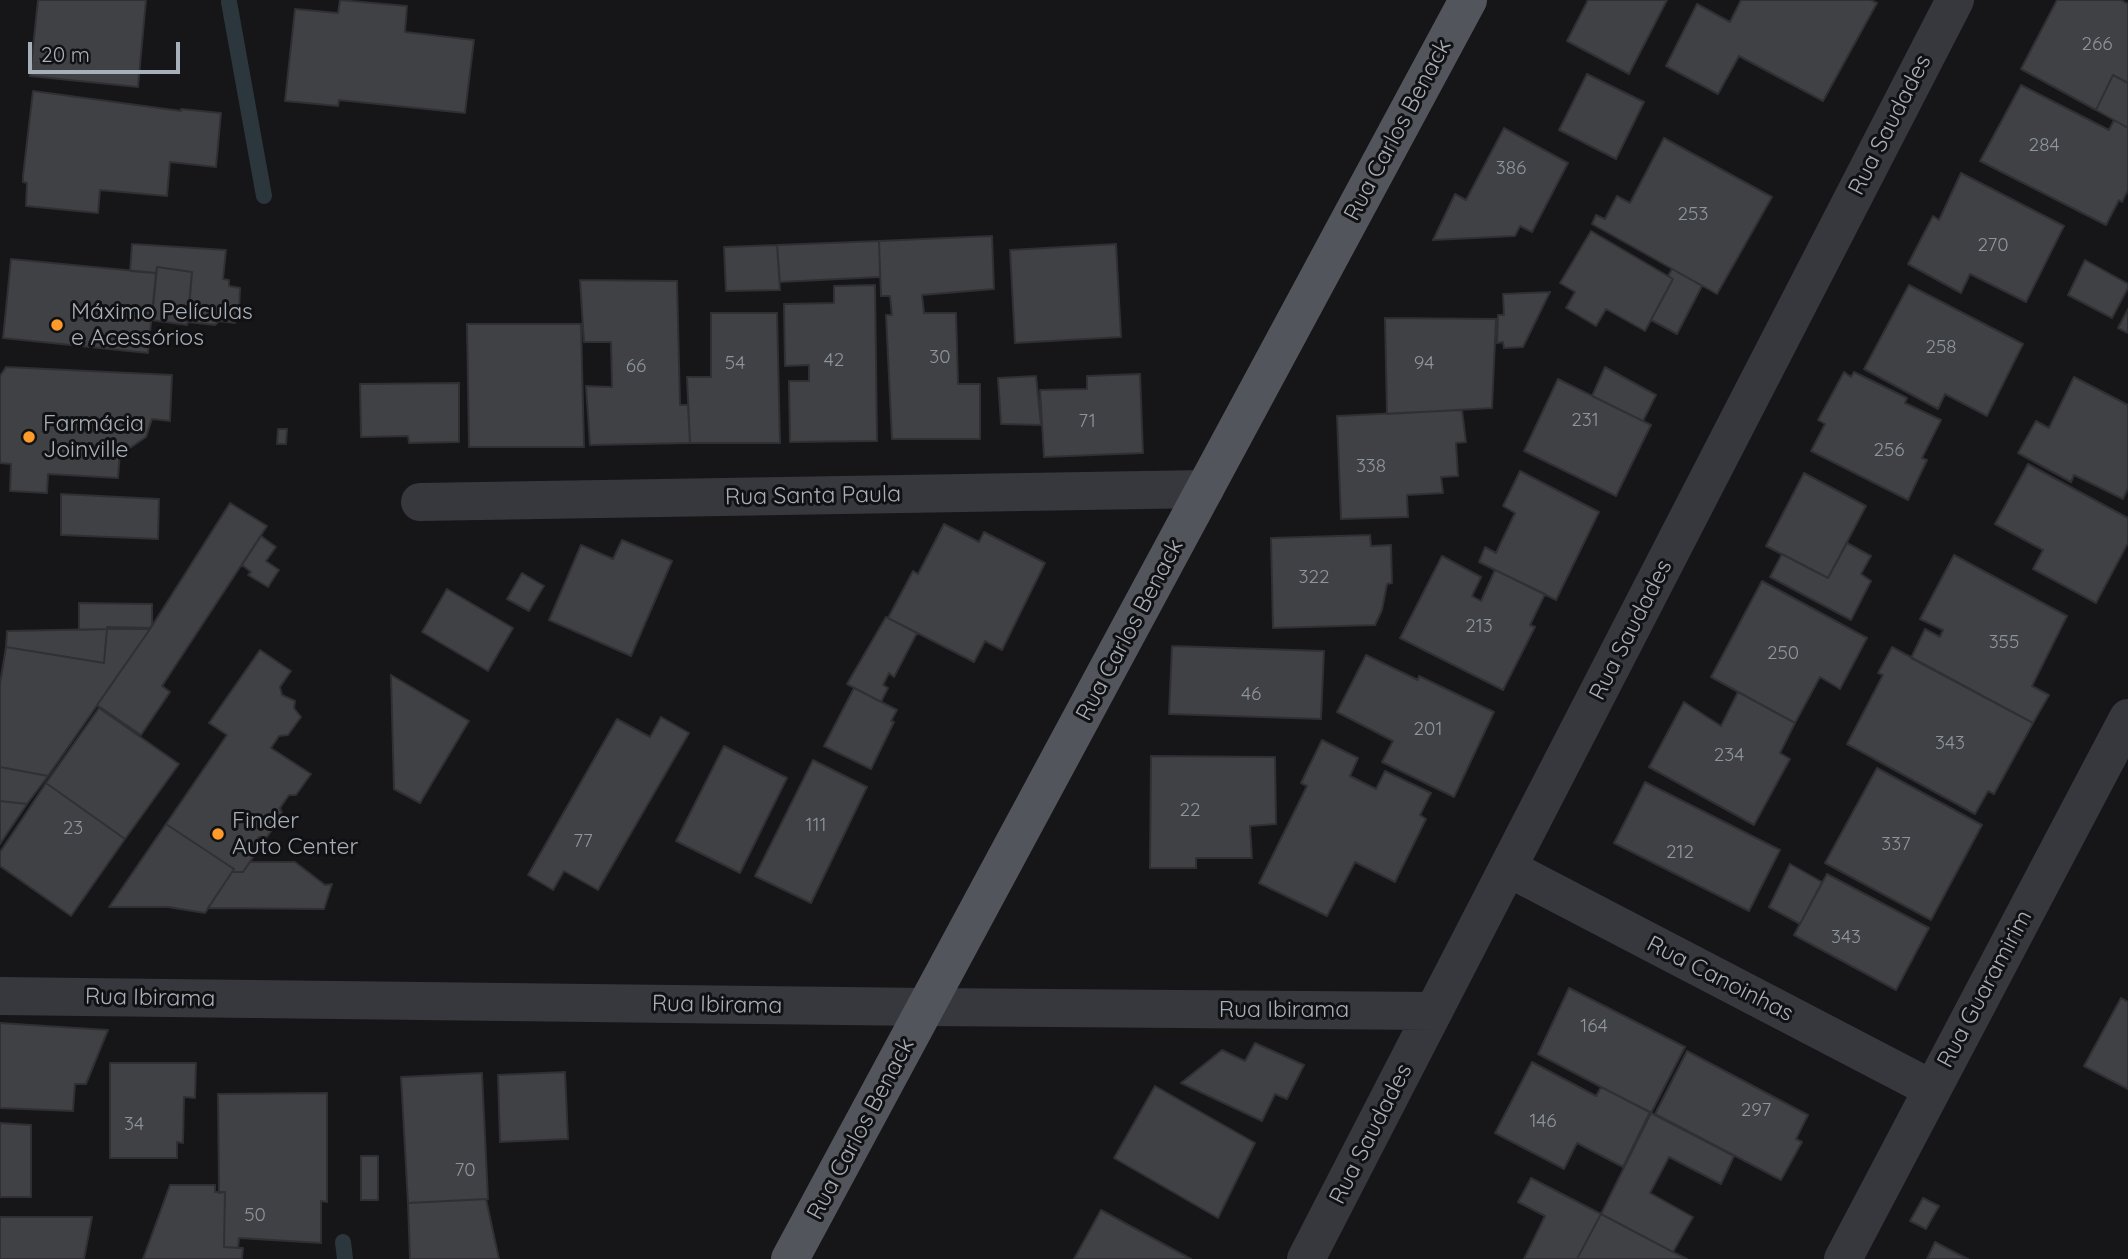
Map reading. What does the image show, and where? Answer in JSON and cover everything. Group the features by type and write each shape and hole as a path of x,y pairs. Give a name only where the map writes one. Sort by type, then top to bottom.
{"main road":[{"name":"Rua Carlos Benack","path":"790,1259 1468,0"}],"street":[{"name":"Rua Saudades","path":"1307,1259 1955,0"},
{"name":"Rua Santa Paula","path":"420,502 1205,489"},
{"name":"Rua Guaramirim","path":"1843,1259 2128,718"},
{"name":"Rua Canoinhas","path":"1508,868 1932,1089"},
{"name":"Rua Ibirama","path":"0,996 1434,1011"}],"building":[{"path":"38,0 146,0 138,87 30,76"},
{"path":"340,0 407,6 405,32 474,40 465,113 339,100 338,106 285,101 295,9 338,13"},
{"path":"1588,0 1667,0 1629,74 1567,41"},
{"path":"1741,0 1871,0 1877,3 1823,101 1739,56 1718,94 1666,66 1697,4 1730,22"},
{"path":"2057,0 2121,0 2128,4 2128,83 2113,75 2096,110 2021,69"},
{"path":"1587,74 1644,102 1616,159 1559,130"},
{"path":"2113,75 2128,83 2128,128 2096,110"},
{"path":"2021,85 2109,130 2114,120 2128,128 2128,190 2122,202 2119,200 2106,225 1980,161"},
{"path":"33,91 181,111 221,113 216,167 170,162 167,196 100,190 98,213 26,206 27,183 23,182 23,176"},
{"path":"1504,128 1568,163 1532,232 1520,226 1515,236 1433,240 1455,194 1466,200"},
{"path":"1664,138 1772,197 1717,294 1592,224 1596,215 1605,219 1617,196 1630,203"},
{"path":"1961,173 2064,226 2026,302 1970,274 1961,293 1908,264 1933,216 1939,220"},
{"path":"1591,231 1673,279 1645,331 1606,309 1596,326 1566,308 1575,292 1560,283"},
{"path":"992,236 994,289 922,295 924,313 956,313 958,384 980,384 980,439 892,439 886,315 892,315 890,296 881,296 879,241"},
{"path":"879,241 880,277 780,282 777,245"},
{"path":"132,244 226,250 223,279 229,280 229,286 240,288 239,312 236,312 235,323 219,321 215,325 188,322 192,272 157,267 156,273 130,271"},
{"path":"1116,244 1121,337 1015,343 1010,250"},
{"path":"777,245 780,290 726,291 724,247"},
{"path":"11,259 156,273 148,353 3,338"},
{"path":"2085,260 2128,284 2112,318 2068,295"},
{"path":"157,267 192,272 187,325 152,320"},
{"path":"1672,269 1702,286 1677,334 1651,320 1673,279 1668,276"},
{"path":"580,280 677,281 680,405 688,405 690,443 590,445 586,386 612,387 611,342 584,342"},
{"path":"875,285 877,441 790,442 789,381 809,381 809,365 785,366 784,304 834,303 834,286"},
{"path":"1909,285 2023,344 1987,416 1945,394 1938,409 1864,369"},
{"path":"1550,292 1523,347 1504,348 1503,342 1497,343 1498,315 1504,315 1503,294"},
{"path":"2128,309 2128,333 2118,328"},
{"path":"711,313 777,313 780,443 690,443 687,377 711,377"},
{"path":"1385,318 1496,319 1492,408 1387,414"},
{"path":"467,324 581,324 584,447 469,447"},
{"path":"6,367 172,375 170,421 152,419 146,437 120,452 118,478 48,474 47,493 10,491 11,464 0,463 0,376"},
{"path":"1605,367 1656,395 1643,421 1592,396"},
{"path":"1844,372 1851,377 1854,372 1907,398 1905,403 1941,420 1922,458 1927,460 1908,500 1811,451 1825,424 1818,420"},
{"path":"1140,374 1143,453 1044,457 1040,390 1087,389 1087,376"},
{"path":"1036,376 1041,425 1001,424 998,378"},
{"path":"2074,377 2128,405 2128,488 2123,499 2074,475 2071,482 2018,453 2036,421 2049,428"},
{"path":"1558,379 1651,425 1616,496 1524,451"},
{"path":"459,383 459,442 409,443 408,436 361,437 360,384"},
{"path":"1462,410 1466,442 1456,443 1458,476 1441,477 1443,493 1407,495 1408,517 1341,519 1337,416"},
{"path":"278,429 287,429 286,444 277,444"},
{"path":"2028,464 2128,518 2128,543 2096,603 2033,569 2043,550 1995,524"},
{"path":"1520,471 1599,512 1556,600 1479,562 1485,547 1496,553 1515,513 1503,506"},
{"path":"1804,473 1866,506 1828,578 1766,546"},
{"path":"61,494 159,499 158,539 61,535"},
{"path":"230,503 267,526 162,686 170,692 141,735 97,705 150,629"},
{"path":"944,524 979,542 984,532 1045,563 1002,650 985,641 974,662 888,618 913,571 918,574"},
{"path":"1370,535 1371,546 1391,545 1392,583 1387,584 1382,610 1375,625 1273,628 1271,538"},
{"path":"261,536 276,547 266,561 279,570 268,587 248,575 251,572 242,565"},
{"path":"622,540 672,561 631,656 549,620 581,545 613,559"},
{"path":"1847,543 1871,556 1861,574 1871,581 1851,620 1770,577 1782,554 1828,578"},
{"path":"1954,555 2067,616 2032,686 2049,695 2033,723 1911,658 1925,629 1940,637 1943,630 1920,619"},
{"path":"1442,556 1481,577 1472,596 1481,601 1495,570 1545,594 1530,625 1535,627 1503,690 1400,638"},
{"path":"522,573 544,586 529,611 507,599"},
{"path":"1762,581 1867,638 1840,689 1820,677 1795,723 1711,677"},
{"path":"447,589 513,628 488,671 422,632"},
{"path":"79,603 152,604 152,625 150,628 107,627 79,630"},
{"path":"886,617 917,633 894,677 889,673 883,685 888,688 881,702 847,684"},
{"path":"107,627 150,628 107,629"},
{"path":"107,629 150,629 48,776 0,767 0,684 6,647 104,663"},
{"path":"107,629 104,663 6,647 7,631"},
{"path":"1172,646 1324,651 1321,719 1169,714"},
{"path":"1892,647 2033,723 1994,794 1988,791 1975,814 1847,744 1883,675 1878,673"},
{"path":"260,650 291,671 280,687 282,695 295,701 294,708 301,717 288,735 279,736 271,748 311,774 296,795 289,795 280,808 283,815 266,838 259,837 250,850 253,857 243,872 232,872 234,869 166,824 227,735 209,723"},
{"path":"1366,655 1418,680 1419,676 1494,712 1454,797 1382,762 1393,741 1337,712"},
{"path":"391,675 469,721 420,803 394,789"},
{"path":"854,688 897,710 871,769 824,746"},
{"path":"1738,692 1795,723 1780,753 1790,759 1754,825 1649,767 1684,702 1721,726"},
{"path":"99,708 179,764 125,839 46,783"},
{"path":"661,717 689,733 598,890 564,871 553,890 528,875 617,719 650,737"},
{"path":"1322,740 1358,758 1350,776 1376,789 1385,771 1431,793 1420,815 1426,819 1395,882 1355,862 1327,916 1259,883 1307,786 1301,783"},
{"path":"724,746 787,778 740,873 676,841"},
{"path":"1151,756 1275,757 1276,824 1250,826 1252,858 1196,858 1196,868 1150,868"},
{"path":"813,760 867,787 811,903 755,876"},
{"path":"0,767 48,776 27,804 0,801"},
{"path":"1877,768 1982,825 1931,920 1825,863"},
{"path":"1645,782 1780,850 1749,911 1614,843"},
{"path":"46,783 125,839 71,916 0,866 0,852"},
{"path":"0,801 27,804 0,844"},
{"path":"166,824 234,869 205,913 168,907 109,907"},
{"path":"250,862 295,862 325,885 332,884 324,909 208,908 232,872 243,872"},
{"path":"1790,864 1822,882 1800,924 1769,907"},
{"path":"1827,874 1929,928 1896,990 1794,935"},
{"path":"1569,988 1685,1047 1651,1113 1538,1054"},
{"path":"2121,998 2128,1002 2128,1089 2084,1066"},
{"path":"0,1023 108,1030 86,1084 75,1084 73,1111 0,1108"},
{"path":"1255,1043 1304,1065 1287,1099 1275,1094 1262,1121 1181,1083 1222,1050 1245,1061"},
{"path":"1687,1051 1808,1115 1796,1139 1802,1142 1781,1180 1655,1114"},
{"path":"1532,1062 1596,1096 1601,1087 1650,1112 1623,1167 1577,1143 1564,1169 1495,1133"},
{"path":"110,1063 196,1063 195,1098 184,1097 183,1143 177,1142 177,1158 110,1158"},
{"path":"565,1072 568,1139 500,1142 498,1075"},
{"path":"482,1073 488,1199 408,1203 401,1077"},
{"path":"1155,1086 1255,1143 1218,1218 1114,1158"},
{"path":"327,1093 327,1202 321,1201 321,1243 239,1238 238,1248 224,1247 225,1192 219,1193 218,1094"},
{"path":"1651,1113 1734,1156 1721,1184 1669,1157 1650,1193 1693,1217 1673,1252 1601,1214"},
{"path":"0,1123 31,1125 31,1197 0,1197"},
{"path":"361,1156 378,1156 378,1200 361,1200"},
{"path":"1531,1178 1601,1214 1577,1259 1524,1259 1545,1216 1518,1202"},
{"path":"170,1185 215,1185 215,1192 225,1192 224,1247 243,1248 242,1259 143,1259"},
{"path":"1923,1198 1939,1206 1926,1229 1910,1221"},
{"path":"486,1199 499,1259 410,1259 408,1203"},
{"path":"1101,1210 1191,1259 1074,1259"},
{"path":"1601,1214 1673,1252 1687,1259 1577,1259"},
{"path":"0,1217 92,1217 84,1259 0,1259"},
{"path":"1935,1242 1956,1253 1968,1259 1927,1259"}],"waterway":[{"path":"229,2 264,196"},
{"path":"343,1242 345,1259"}],"place":[{"name":"Máximo Películas e Acessórios","path":"57,325"},
{"name":"Farmácia Joinville","path":"29,437"},
{"name":"Finder Auto Center","path":"218,834"}]}
